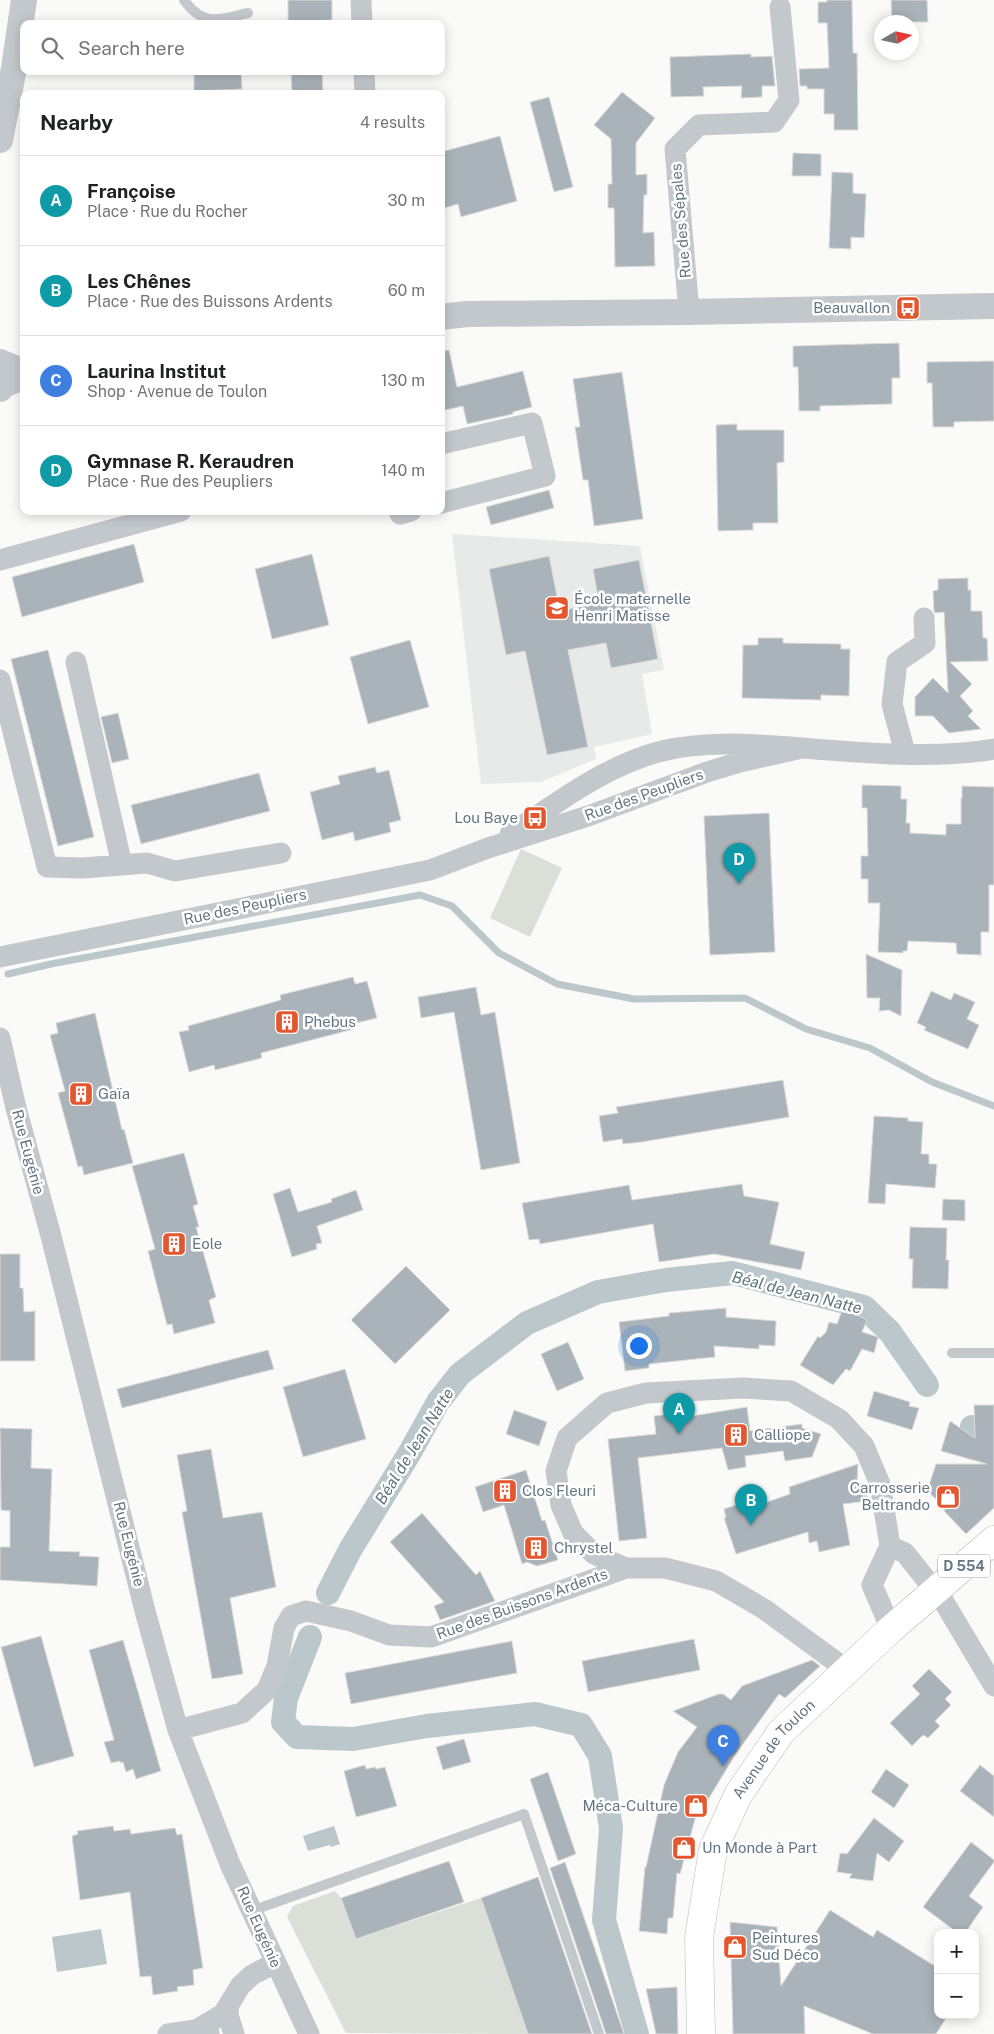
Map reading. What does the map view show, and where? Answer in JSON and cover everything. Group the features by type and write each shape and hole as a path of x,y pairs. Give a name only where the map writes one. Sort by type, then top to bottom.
{"main road":[{"name":"Avenue de Toulon","path":"701,2034 699,1937 713,1850 738,1795 781,1732 891,1629 994,1540"}],"street":[{"path":"361,0 362,20"},
{"path":"0,75 23,6"},
{"path":"21,20 23,6"},
{"name":"Rue des Sépales","path":"689,312 675,149 699,125 774,122 789,100 780,8"},
{"path":"0,140 20,27"},
{"path":"364,75 365,90"},
{"path":"445,317 467,314 994,306"},
{"path":"445,443 532,423 545,476 445,502"},
{"path":"0,560 166,515"},
{"path":"904,753 892,704 897,662 925,643 924,618"},
{"path":"76,662 122,865"},
{"path":"0,680 47,867 83,868 147,863 176,871 281,853"},
{"name":"Rue des Peupliers","path":"488,848 588,784 623,765 660,752 690,746 744,744 904,753 972,752 994,748"},
{"name":"Rue des Peupliers","path":"0,957 430,870 488,848 588,816 707,772 740,762 802,748"},
{"name":"Rue Eugénie","path":"0,1038 16,1108 51,1236 178,1730 202,1794 251,1911 309,2034"},
{"path":"626,1568 594,1554 573,1533 561,1505 556,1471 567,1438 607,1403 646,1393 743,1388 791,1391 839,1419 864,1446 880,1484 890,1546 872,1585 891,1629"},
{"path":"890,1546 905,1553 944,1602 994,1686"},
{"name":"Rue des Buissons Ardents","path":"178,1730 242,1713 267,1690 277,1666 284,1628 291,1616 306,1611 351,1621 389,1635 431,1637 626,1568 665,1568 716,1581 764,1609 846,1670"},
{"path":"196,2030 223,2014 241,1985 252,1975 275,1963"},
{"path":"229,2004 228,2015 234,2034"},
{"path":"168,2034 196,2030 216,2034"}],"lane":[{"path":"184,0 192,12 211,20"},
{"path":"217,20 248,13"},
{"path":"952,1353 994,1353"},
{"path":"251,1911 524,1814 599,2034"}],"shaded area":[{"name":"École maternelle Henri Matisse","path":"452,534 640,546 664,670 642,674 652,734 594,747 596,759 541,782 481,784"},
{"path":"521,849 562,868 530,937 490,918"},
{"path":"334,1826 340,1844 308,1851 303,1836"},
{"path":"335,1891 341,1898 356,1939 481,1898 528,2034 346,2033 287,1917 293,1906"},
{"path":"101,1929 107,1964 57,1972 52,1937"}],"building":[{"path":"288,0 332,0 332,20 288,20"},
{"path":"827,0 852,0 853,53 857,53 858,130 834,130 834,114 824,114 824,89 807,89 807,86 800,86 799,69 829,68 827,23 818,23 818,2 827,2"},
{"path":"891,0 927,0 928,22 919,22 919,15 892,15"},
{"path":"751,54 751,57 772,56 775,86 762,86 762,97 741,98 742,86 703,87 704,96 671,97 670,57"},
{"path":"194,75 241,75 242,89 194,90"},
{"path":"291,75 322,75 323,90 292,90"},
{"path":"622,92 655,118 636,143 636,175 647,174 647,195 644,195 643,233 654,232 655,266 615,267 614,208 608,208 608,184 612,184 611,139 594,125"},
{"path":"549,97 573,187 554,192 530,102"},
{"path":"500,136 517,201 461,217 458,204 445,208 445,151"},
{"path":"793,153 821,154 821,176 792,176"},
{"path":"832,172 853,173 853,193 866,194 864,238 851,237 851,249 829,248"},
{"path":"899,343 900,378 892,378 892,404 820,406 820,411 799,411 798,367 793,367 793,346"},
{"path":"445,350 449,350 457,387 523,371 532,407 513,412 513,414 467,424 463,406 445,410"},
{"path":"994,361 994,421 954,422 954,427 933,427 932,383 927,383 927,362"},
{"path":"622,372 643,519 594,526 588,480 583,480 575,427 580,427 573,379"},
{"path":"737,424 737,430 784,430 784,462 777,463 778,523 753,523 753,530 718,531 716,425"},
{"path":"549,490 554,508 491,525 486,507"},
{"path":"134,544 144,582 22,617 12,577"},
{"path":"312,554 329,625 272,639 255,569"},
{"path":"549,556 560,611 599,603 593,569 639,560 658,659 611,668 606,643 568,650 588,747 547,755 525,651 506,655 489,569"},
{"path":"968,578 968,590 971,590 971,611 982,611 983,638 987,638 988,661 950,662 972,684 960,696 973,711 968,716 981,729 949,733 933,716 915,716 915,697 933,678 948,693 944,612 935,613 933,591 938,590 938,579"},
{"path":"758,638 783,638 783,643 841,644 841,649 850,649 849,696 821,695 821,700 742,698 743,645 758,645"},
{"path":"410,640 429,707 368,724 350,657"},
{"path":"48,650 94,837 58,846 11,659"},
{"path":"118,713 129,759 112,763 101,717"},
{"path":"375,767 377,773 389,770 401,820 389,823 391,832 355,841 353,832 322,840 310,792 340,784 338,776"},
{"path":"259,773 270,811 141,844 131,805"},
{"path":"862,785 901,786 901,799 907,799 906,823 910,823 910,833 946,835 946,824 961,824 962,786 994,787 994,885 989,885 989,932 981,932 981,955 957,954 956,943 908,941 907,951 903,951 903,953 878,952 880,903 868,903 868,879 861,879 861,856 868,856 867,808 862,808"},
{"path":"769,813 775,952 710,955 704,816"},
{"path":"866,954 902,970 901,1016 889,1010 879,1011 880,998 867,998"},
{"name":"Phebus","path":"353,977 355,984 367,981 377,1018 352,1024 354,1029 261,1053 262,1058 215,1070 214,1065 189,1072 179,1032 189,1030 188,1026 281,1000 280,995"},
{"path":"476,987 481,1015 495,1012 520,1163 481,1170 454,1012 421,1018 418,997"},
{"path":"931,991 951,1000 954,993 975,1002 967,1019 979,1025 968,1049 924,1030 926,1027 917,1023"},
{"name":"Gaïa","path":"95,1013 122,1130 124,1129 133,1163 84,1175 82,1166 78,1167 58,1093 65,1091 50,1035 58,1033 56,1023"},
{"path":"783,1080 789,1117 642,1142 623,1144 622,1139 603,1142 599,1116 618,1113 616,1107"},
{"path":"874,1116 908,1118 908,1121 923,1122 921,1154 929,1154 929,1164 937,1164 935,1188 886,1184 885,1204 868,1203"},
{"name":"Eole","path":"184,1153 198,1204 193,1206 199,1227 196,1227 216,1297 209,1300 215,1323 174,1334 172,1324 167,1325 148,1251 155,1249 132,1166"},
{"path":"742,1184 744,1196 779,1202 770,1244 805,1252 801,1270 714,1254 659,1262 653,1224 540,1244 539,1239 529,1240 522,1203 629,1185 632,1200"},
{"path":"290,1188 298,1212 332,1202 331,1199 356,1190 363,1210 317,1226 322,1243 316,1244 317,1249 292,1257 273,1194"},
{"path":"943,1199 965,1200 965,1221 942,1220"},
{"path":"910,1227 947,1228 946,1260 949,1260 948,1289 912,1288 913,1259 909,1259"},
{"path":"0,1254 20,1254 20,1288 23,1288 24,1312 35,1311 35,1361 0,1361"},
{"path":"406,1266 450,1310 395,1364 351,1320"},
{"path":"726,1308 726,1317 776,1321 775,1346 759,1345 759,1349 714,1346 715,1357 649,1364 649,1368 625,1371 619,1322 669,1316 669,1313"},
{"path":"843,1308 867,1320 862,1332 878,1337 874,1353 862,1349 850,1371 846,1369 833,1385 800,1365 818,1336 820,1338 826,1332 829,1322 837,1324"},
{"path":"568,1342 584,1379 557,1391 541,1354"},
{"path":"268,1350 274,1369 122,1408 117,1389"},
{"path":"345,1369 366,1439 303,1457 283,1387"},
{"path":"874,1391 910,1402 909,1406 919,1408 912,1430 867,1416"},
{"path":"974,1405 994,1405 994,1508 966,1534 944,1511 946,1508 927,1491 936,1464 987,1464 941,1451 950,1421 975,1438"},
{"path":"747,1407 750,1431 802,1424 802,1428 821,1434 812,1457 785,1461 783,1451 745,1456 746,1467 728,1470 722,1448 638,1458 647,1538 619,1541 608,1439 656,1434 654,1416 685,1412 686,1417"},
{"path":"514,1410 547,1422 539,1446 506,1434"},
{"path":"0,1428 32,1429 31,1468 52,1469 49,1551 80,1552 79,1556 99,1557 97,1586 0,1580 0,1547 10,1547 10,1511 1,1510"},
{"path":"211,1449 223,1518 262,1512 276,1587 230,1598 243,1674 212,1679 182,1512 187,1511 177,1455"},
{"path":"858,1464 857,1483 865,1483 868,1501 843,1504 850,1545 819,1552 817,1541 809,1543 808,1532 736,1554 724,1518 726,1518 724,1509 754,1499 756,1506 790,1494 789,1487"},
{"path":"526,1470 542,1521 545,1520 558,1560 537,1566 527,1562 522,1564 504,1505 483,1512 475,1487"},
{"path":"422,1513 476,1575 480,1571 495,1601 440,1620 434,1606 444,1602 390,1542"},
{"path":"41,1636 74,1756 34,1767 1,1647"},
{"path":"694,1639 700,1670 588,1692 582,1661"},
{"path":"123,1640 161,1771 136,1779 133,1769 126,1772 123,1762 111,1763 104,1742 114,1740 89,1650"},
{"path":"512,1641 517,1673 351,1704 345,1673"},
{"path":"812,1660 820,1666 785,1698 779,1694 735,1755 706,1803 700,1801 680,1874 677,1873 673,1918 668,1918 667,1934 639,1931 645,1867 664,1785 678,1752 697,1727 673,1711 719,1694 723,1694 731,1700 742,1686"},
{"path":"929,1669 952,1692 945,1699 951,1705 935,1721 940,1726 928,1738 923,1735 912,1746 890,1723 920,1694 912,1686"},
{"path":"464,1739 471,1762 443,1770 436,1747"},
{"path":"365,1765 366,1769 385,1767 397,1806 356,1817 344,1771"},
{"path":"980,1765 994,1776 994,1817 960,1791"},
{"path":"886,1769 909,1785 894,1808 871,1792"},
{"path":"548,1772 576,1854 558,1861 530,1779"},
{"path":"874,1818 904,1841 889,1862 877,1853 873,1881 849,1878 852,1874 837,1872 840,1853 847,1854"},
{"path":"113,1826 114,1831 130,1829 131,1834 175,1828 177,1835 182,1834 203,1968 193,1970 194,1985 177,1987 178,1991 153,1995 151,1976 140,1977 130,1892 80,1900 72,1836 78,1834 77,1831"},
{"path":"971,1842 994,1860 969,1896 983,1907 968,1929 953,1929 923,1907"},
{"path":"449,1861 464,1902 356,1939 341,1898"},
{"path":"565,1862 624,2034 606,2034 550,1868"},
{"path":"538,1877 592,2034 528,2034 481,1898"},
{"path":"830,1910 873,1937 877,1930 934,1966 934,2019 945,2019 936,2034 873,2034 804,2006 805,2034 733,2034 730,1922 777,1927 781,1986"},
{"path":"677,1987 678,2034 656,2034 646,1989"}],"waterway":[{"path":"8,974 51,964 420,895 452,906 499,953 557,984 634,999 745,998 806,1029 870,1048 932,1082 994,1106"},
{"name":"Béal de Jean Natte","path":"328,1593 350,1550 409,1454 438,1402 460,1374 527,1323 598,1292 666,1280 733,1273 864,1307 890,1332 927,1385"},
{"name":"Béal de Jean Natte","path":"972,1427 994,1432"},
{"name":"Béal de Jean Natte","path":"310,1637 286,1698 283,1722 297,1737 353,1739 427,1726 535,1714 581,1725 600,1756 611,1828 604,1920 637,2034"}],"place":[{"name":"Beauvallon","path":"908,308"},
{"name":"École maternelle Henri Matisse","path":"557,608"},
{"name":"Lou Baye","path":"535,818"},
{"name":"Gymnase R. Keraudren","path":"739,884"},
{"name":"Phebus","path":"287,1022"},
{"name":"Gaïa","path":"81,1094"},
{"name":"Eole","path":"174,1244"},
{"name":"Françoise","path":"679,1434"},
{"name":"Calliope","path":"736,1435"},
{"name":"Clos Fleuri","path":"505,1491"},
{"name":"Carrosserie Beltrando","path":"948,1497"},
{"name":"Les Chênes","path":"751,1525"},
{"name":"Chrystel","path":"536,1548"},
{"name":"Laurina Institut","path":"723,1766"},
{"name":"Méca-Culture","path":"696,1806"},
{"name":"Un Monde à Part","path":"684,1848"},
{"name":"Peintures Sud Déco","path":"735,1947"}]}
